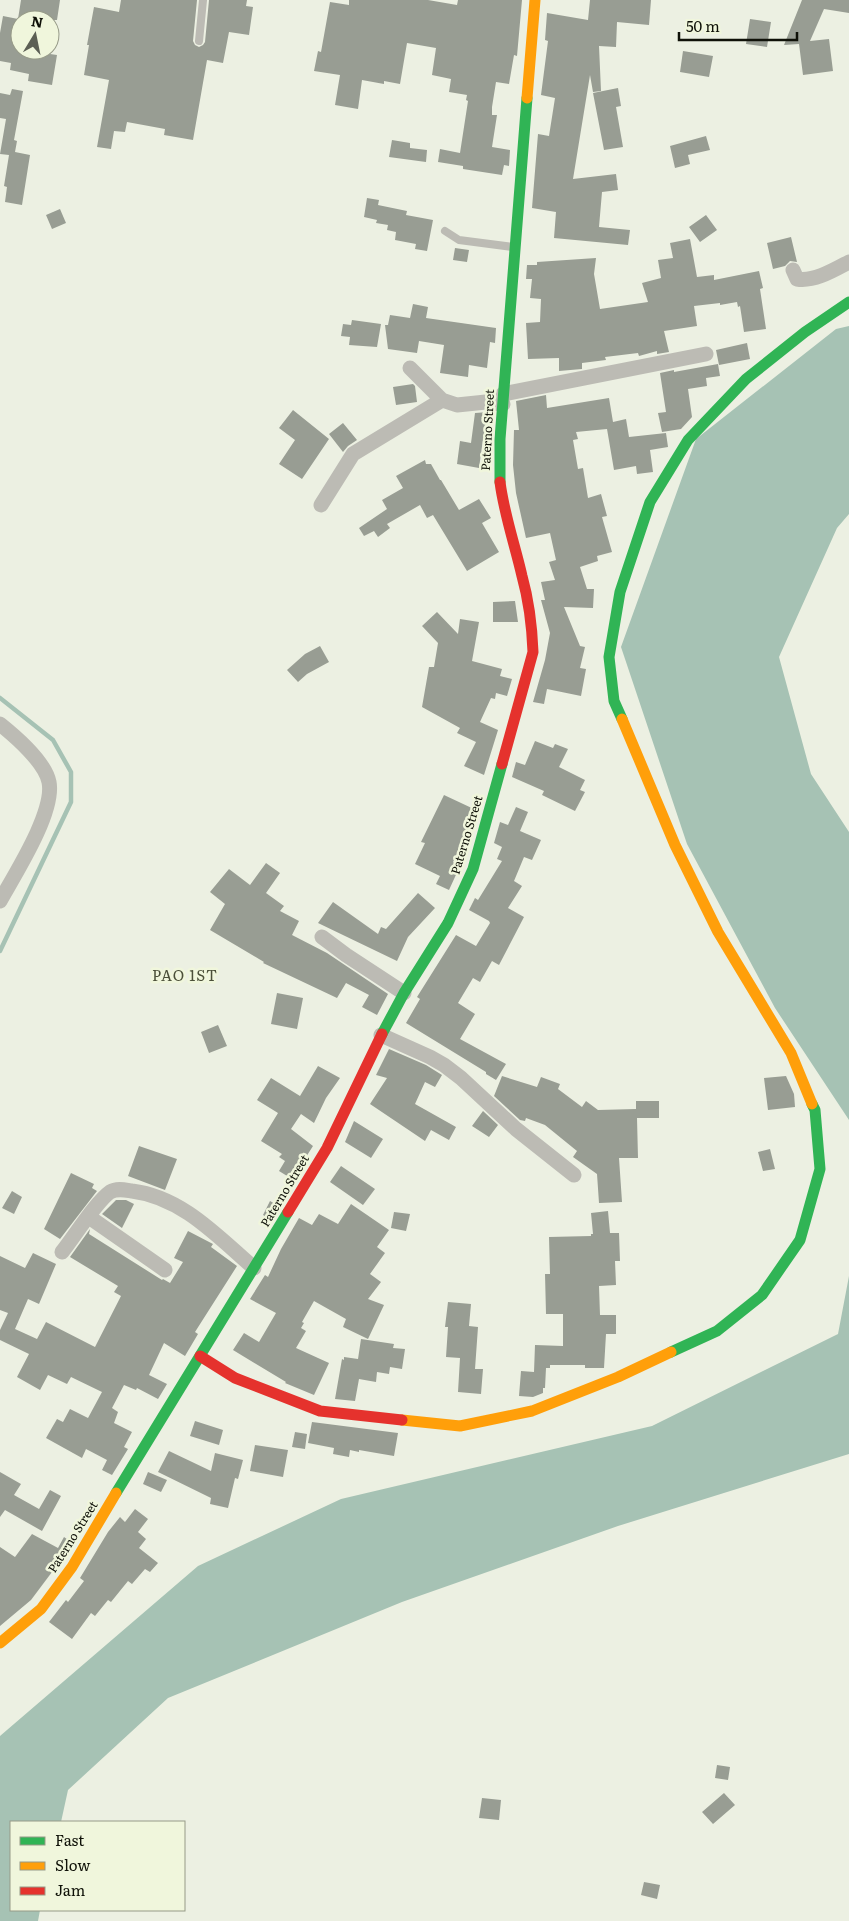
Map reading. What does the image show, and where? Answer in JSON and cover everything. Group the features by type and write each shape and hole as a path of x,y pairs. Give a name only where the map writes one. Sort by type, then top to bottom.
{"street":[{"name":"Paterno Street","path":"0,1643 41,1608 72,1568 327,1148 381,1035 404,993 448,923 473,869 513,730 533,652 533,635 525,578 504,504 500,476 500,439 535,0"},
{"path":"793,270 797,279 803,280 821,276 849,262"},
{"path":"200,1356 235,1378 320,1411 460,1426 532,1411 618,1377 717,1331 762,1295 800,1240 820,1169 815,1110 791,1052 718,932 675,845 614,701 609,657 620,592 650,502 688,440 746,379 805,332 849,302"},
{"path":"410,368 442,400 457,406 503,399 706,354"},
{"path":"321,505 353,454 442,400"},
{"path":"0,724 28,750 46,772 50,783 45,814 0,901"},
{"path":"322,937 404,993"},
{"path":"381,1035 430,1056 444,1065 461,1078 516,1129 574,1175"},
{"path":"62,1252 111,1192 117,1189 138,1192 173,1203 190,1213 254,1268"},
{"path":"89,1218 165,1270"}],"lane":[{"path":"199,41 203,0"},
{"path":"445,231 459,240 515,247"}],"shaded area":[{"path":"849,326 849,514 837,528 779,657 811,774 849,832 849,1120 775,1008 687,844 621,647 696,439 836,329"},
{"path":"849,1276 849,1454 618,1526 402,1602 168,1698 68,1790 61,1821 10,1821 10,1911 40,1911 38,1921 0,1921 0,1736 198,1566 341,1499 652,1426 838,1334"}],"building":[{"path":"21,0 60,0 58,10 19,10"},
{"path":"121,0 197,0 193,41 199,47 205,42 209,0 247,0 246,6 253,7 249,35 229,32 223,63 207,60 193,140 164,135 165,129 127,122 125,132 114,131 111,149 97,147 109,80 84,75 89,45 87,45 94,7 119,12"},
{"path":"349,0 428,0 457,5 458,0 522,0 517,56 514,55 509,84 496,82 492,107 492,115 497,115 492,147 510,150 509,166 504,165 502,175 463,169 463,166 438,162 440,149 460,153 468,101 466,100 467,95 449,92 451,79 432,75 436,48 407,43 400,84 384,81 384,84 362,80 358,109 335,105 340,75 314,71 318,51 321,52 330,2 349,5"},
{"path":"590,0 651,0 649,25 617,22 616,47 599,46 601,91 593,92 590,75 573,179 616,174 618,190 602,192 599,227 630,230 628,245 554,238 556,212 532,208 538,134 549,136 555,98 541,95 548,41 545,40 547,13 588,20"},
{"path":"802,0 849,0 849,13 824,9 810,41 829,39 833,71 803,75 799,44 784,45"},
{"path":"3,16 10,17 10,60 56,60 52,85 28,81 29,74 10,70 11,63 0,61 0,33"},
{"path":"750,19 771,22 767,47 746,44"},
{"path":"683,51 713,56 709,77 680,72"},
{"path":"618,88 621,106 616,107 623,147 604,150 593,93"},
{"path":"12,89 23,91 14,140 17,141 15,152 30,155 22,205 5,202 7,187 4,186 9,155 0,154 6,119 0,118 0,93 10,95"},
{"path":"706,136 710,150 688,155 690,164 675,168 670,146"},
{"path":"392,140 410,143 410,148 427,150 426,162 389,157"},
{"path":"367,198 379,200 378,205 407,211 406,215 433,220 427,251 415,249 416,244 395,240 396,232 387,230 388,225 376,223 377,220 364,217"},
{"path":"60,209 66,223 52,229 46,215"},
{"path":"706,215 717,230 700,242 689,227"},
{"path":"791,237 797,262 790,261 785,266 773,269 767,243"},
{"path":"690,239 697,277 714,275 714,280 759,271 763,288 760,289 766,329 744,332 740,306 738,307 737,302 694,306 697,326 664,331 669,352 657,354 657,351 639,356 638,353 605,357 606,360 582,363 582,369 559,371 559,358 528,359 526,323 540,322 541,299 530,298 532,279 526,279 527,265 537,265 537,262 596,258 594,274 600,309 648,302 642,283 661,278 658,260 673,258 670,243"},
{"path":"455,248 469,250 467,262 453,260"},
{"path":"413,304 428,307 426,318 496,328 495,343 490,342 487,368 469,365 468,377 440,373 444,345 419,341 417,353 388,349 385,325 388,325 390,315 410,318"},
{"path":"352,320 381,324 377,347 349,345 350,337 341,336 343,324 351,325"},
{"path":"747,343 750,359 719,365 716,350"},
{"path":"718,364 720,376 706,378 707,386 688,389 692,417 681,429 662,432 658,413 666,412 660,373"},
{"path":"413,384 415,386 417,402 396,405 393,387"},
{"path":"546,395 547,408 609,398 613,422 626,419 629,437 666,433 668,447 650,450 653,472 637,474 636,466 614,470 607,429 576,432 578,439 573,440 578,469 583,468 588,498 601,494 607,516 602,517 612,552 597,556 598,561 580,567 587,589 594,589 593,608 564,607 580,646 585,647 580,668 586,669 581,696 547,689 544,704 533,702 545,660 550,633 541,600 545,600 541,582 555,580 549,562 556,560 550,533 526,538 516,493 513,465 514,430 519,430 516,401"},
{"path":"293,410 329,439 302,479 279,464 295,440 279,428"},
{"path":"489,412 487,440 483,439 479,468 457,464 460,441 471,443 475,413"},
{"path":"343,423 357,440 343,452 329,434"},
{"path":"425,460 426,464 431,464 459,510 479,499 491,518 482,523 499,552 467,571 433,515 427,518 420,505 387,524 390,528 378,537 374,531 364,536 359,528 387,509 382,500 403,488 396,476"},
{"path":"515,601 518,622 493,622 493,602"},
{"path":"437,612 458,634 460,619 479,622 472,661 502,669 500,676 512,679 507,696 496,693 495,699 491,698 480,722 498,730 484,775 464,766 476,742 457,733 460,728 422,707 429,667 434,667 438,643 422,626"},
{"path":"320,646 329,662 307,674 298,682 287,670 305,654"},
{"path":"535,741 553,748 555,744 568,749 559,767 585,780 580,790 585,792 575,811 542,795 544,791 512,777 516,762 525,765"},
{"path":"444,795 476,810 469,833 453,862 460,866 449,890 436,884 440,876 415,864 425,843 421,842"},
{"path":"516,807 528,812 520,831 541,840 532,860 524,857 514,881 522,886 508,908 524,917 499,965 492,961 480,982 473,978 458,1003 475,1014 460,1039 506,1064 496,1080 406,1023 420,999 417,997 456,935 476,946 490,923 469,910 475,898 478,900 502,861 497,859 502,847 494,843 500,822 508,825"},
{"path":"266,863 280,873 266,893 284,906 280,911 299,921 292,935 327,953 388,994 377,1015 362,1007 369,995 346,983 337,998 263,963 210,930 225,904 210,892 229,869 250,885"},
{"path":"418,893 435,908 408,937 397,961 318,923 333,902 378,934 381,927 386,929"},
{"path":"277,993 303,998 297,1029 271,1024"},
{"path":"218,1025 227,1046 209,1053 201,1032"},
{"path":"389,1049 426,1065 442,1075 435,1087 425,1082 415,1104 456,1127 449,1140 431,1130 425,1141 370,1104 387,1078 376,1075"},
{"path":"318,1066 340,1078 326,1098 314,1123 301,1114 291,1129 313,1146 292,1179 279,1171 285,1161 279,1157 282,1154 261,1141 278,1113 257,1100 271,1078 300,1096"},
{"path":"502,1076 537,1087 541,1077 560,1084 558,1089 582,1107 586,1101 598,1110 636,1109 636,1101 659,1101 659,1118 637,1118 638,1158 619,1158 622,1202 599,1203 597,1174 573,1157 577,1151 545,1125 526,1118 525,1121 520,1120 494,1096"},
{"path":"786,1076 794,1094 795,1107 768,1110 764,1078"},
{"path":"483,1111 498,1125 489,1137 472,1126"},
{"path":"354,1121 383,1139 371,1158 345,1142"},
{"path":"139,1146 177,1159 165,1190 128,1176"},
{"path":"770,1149 775,1169 763,1171 758,1152"},
{"path":"341,1166 375,1189 363,1205 330,1182"},
{"path":"71,1173 94,1184 92,1188 97,1191 60,1239 44,1229"},
{"path":"12,1191 22,1197 14,1214 2,1208"},
{"path":"116,1200 126,1200 134,1204 122,1228 102,1214"},
{"path":"270,1201 277,1205 269,1218 263,1215"},
{"path":"351,1204 389,1230 377,1247 385,1253 370,1274 381,1282 368,1299 384,1305 368,1339 343,1327 346,1319 314,1301 302,1322 304,1323 301,1328 306,1331 296,1348 329,1363 314,1395 285,1383 233,1350 244,1333 259,1342 276,1313 250,1299 265,1275 268,1277 281,1249 299,1218 312,1225 319,1214 338,1224"},
{"path":"608,1211 610,1233 619,1233 620,1261 615,1261 616,1285 599,1286 600,1315 616,1315 616,1334 606,1334 604,1368 585,1368 585,1365 550,1365 550,1368 546,1368 543,1393 533,1397 519,1396 521,1371 534,1372 535,1345 563,1346 563,1314 546,1314 545,1274 550,1274 549,1237 591,1236 593,1234 591,1213"},
{"path":"394,1212 410,1214 406,1231 391,1228"},
{"path":"90,1229 89,1234 162,1280 170,1283 183,1262 174,1258 188,1231 213,1244 211,1247 237,1266 195,1332 198,1334 185,1356 164,1343 149,1375 167,1384 158,1399 137,1388 136,1390 124,1385 112,1408 118,1412 114,1423 132,1432 124,1447 128,1449 112,1475 102,1470 107,1460 86,1449 82,1458 46,1438 57,1419 63,1422 70,1409 88,1418 102,1392 71,1377 67,1384 48,1375 40,1390 17,1377 29,1354 0,1340 0,1330 8,1313 0,1310 0,1256 25,1268 33,1253 56,1264 39,1304 28,1299 15,1329 37,1339 46,1322 95,1347 121,1296 114,1292 118,1286 70,1257"},
{"path":"448,1302 471,1304 469,1326 478,1327 475,1369 483,1369 481,1394 458,1392 460,1358 446,1357 448,1327 445,1327"},
{"path":"361,1339 394,1344 393,1348 405,1349 402,1369 390,1367 389,1374 377,1372 376,1382 359,1379 355,1401 335,1399 342,1359 344,1360 344,1357 358,1359"},
{"path":"195,1421 223,1430 219,1445 190,1436"},
{"path":"312,1422 398,1433 394,1456 359,1450 359,1452 350,1450 349,1457 333,1454 334,1448 308,1443"},
{"path":"295,1432 307,1434 305,1449 292,1447"},
{"path":"255,1445 288,1450 283,1477 250,1471"},
{"path":"169,1451 211,1471 215,1453 243,1460 238,1479 235,1478 228,1508 210,1504 211,1498 158,1472"},
{"path":"0,1472 21,1484 14,1495 39,1509 50,1490 61,1496 42,1531 5,1510 0,1517"},
{"path":"148,1472 167,1480 161,1492 143,1484"},
{"path":"135,1509 148,1519 138,1532 146,1539 139,1548 158,1563 150,1572 145,1569 132,1584 128,1581 111,1602 108,1600 95,1616 91,1613 72,1639 49,1622 84,1581 80,1578 108,1532 120,1517 125,1522"},
{"path":"32,1534 58,1548 64,1537 71,1542 61,1560 31,1600 0,1626 0,1547 15,1557"},
{"path":"717,1765 730,1767 728,1780 715,1778"},
{"path":"724,1793 735,1805 713,1824 702,1812"},
{"path":"482,1798 501,1800 499,1820 479,1818"},
{"path":"644,1882 660,1885 657,1899 641,1895"}],"waterway":[{"path":"0,698 53,740 71,772 71,802 0,951"}],"traffic: fast":[{"path":"500,482 500,439 527,98"},
{"path":"622,719 614,701 609,657 620,592 650,502 688,440 746,379 805,332 849,302"},
{"path":"382,1034 404,993 448,923 473,869 502,764"},
{"path":"671,1352 717,1331 762,1295 800,1240 820,1169 815,1110 812,1104"},
{"path":"116,1493 288,1212"}],"traffic: slow":[{"path":"527,98 535,0"},
{"path":"622,719 675,845 718,932 791,1053 812,1104"},
{"path":"402,1420 460,1426 532,1411 618,1377 671,1352"},
{"path":"0,1643 41,1609 72,1567 116,1493"}],"traffic: jam":[{"path":"500,482 507,518 527,595 533,652 502,764"},
{"path":"288,1212 327,1148 382,1034"},
{"path":"200,1356 235,1378 320,1411 402,1420"}],"district":[{"name":"PAO 1ST","path":"185,976"}]}
